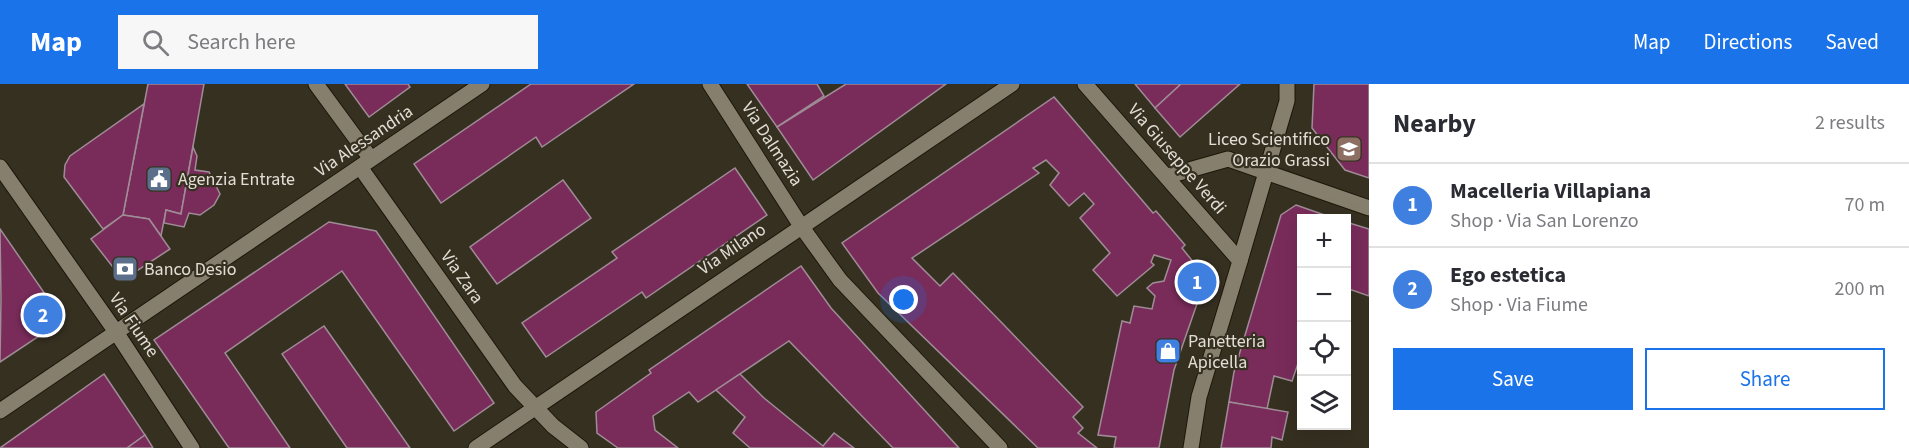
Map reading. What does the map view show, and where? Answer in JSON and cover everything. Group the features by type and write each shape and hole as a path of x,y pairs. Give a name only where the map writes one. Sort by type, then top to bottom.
{"street":[{"name":"Via Zara","path":"316,84 365,163 515,386 581,448"},
{"name":"Via Alessandria","path":"0,411 482,84"},
{"name":"Via Dalmazia","path":"710,84 801,226 840,280 1000,448"},
{"name":"Via Milano","path":"476,448 1012,84"},
{"name":"Via Giuseppe Verdi","path":"1085,84 1168,176 1240,261"},
{"path":"1191,448 1199,397 1287,101 1287,84"},
{"path":"1168,176 1228,159 1266,170 1369,208"},
{"name":"Via Fiume","path":"0,167 116,332 192,448"}],"building":[{"name":"Agenzia Entrate","path":"148,84 204,84 181,214 166,210 161,236 149,219 123,215"},
{"path":"345,84 408,84 410,87 369,117"},
{"path":"531,84 634,84 542,147 536,137 441,203 414,164"},
{"path":"747,84 817,84 824,96 777,127"},
{"path":"846,84 946,84 813,180 777,127"},
{"path":"1135,84 1181,84 1155,108"},
{"path":"1181,84 1240,84 1180,137 1155,108"},
{"name":"Liceo Scientifico Orazio Grassi","path":"1314,84 1369,84 1369,178 1345,170 1312,128"},
{"path":"1054,97 1153,213 1156,211 1185,245 1182,248 1206,278 1174,370 1159,448 1114,448 1116,437 1098,435 1122,321 1130,323 1134,306 1152,309 1155,296 1147,288 1153,283 1164,281 1171,260 1154,255 1151,262 1154,265 1117,296 1093,270 1110,253 1080,218 1094,204 1084,193 1069,206 1050,185 1059,173 1046,160 1033,168 1039,173 912,258 940,286 953,273 1003,324 1083,407 1073,417 1083,428 1078,433 1097,448 1038,448 878,293 842,243"},
{"path":"144,104 123,215 103,229 64,177 65,165 70,156"},
{"path":"193,147 197,156 195,170 209,172 220,194 214,205 200,215 189,213 184,227 164,223 166,210 181,214"},
{"path":"735,168 767,215 646,298 642,292 546,357 522,323 617,258 612,252"},
{"path":"563,180 591,218 497,284 470,247"},
{"path":"1296,205 1322,214 1297,214 1297,366 1292,381 1274,376 1267,409 1229,402 1234,372 1281,215"},
{"path":"123,215 149,219 170,249 123,280 91,239"},
{"path":"329,222 376,231 494,403 454,431 342,271 225,353 290,448 229,448 154,340"},
{"path":"1351,224 1369,229 1369,296 1351,290"},
{"path":"0,229 63,320 0,362 1,299"},
{"path":"801,266 831,308 959,448 893,448 789,341 698,402 689,392 653,416 655,430 678,448 618,448 597,433 596,412 651,373 649,370"},
{"path":"324,326 410,448 347,448 282,354"},
{"path":"104,374 145,435 127,448 0,448"},
{"path":"740,374 764,398 823,446 834,433 854,448 750,448 733,433 745,417 716,390"},
{"path":"1229,402 1288,412 1282,440 1272,437 1271,448 1221,448"},
{"path":"145,435 153,448 127,448"}],"place":[{"name":"Liceo Scientifico Orazio Grassi","path":"1349,149"},
{"name":"Agenzia Entrate","path":"159,179"},
{"name":"Banco Desio","path":"125,269"},
{"name":"Macelleria Villapiana","path":"1197,282"},
{"name":"Ego estetica","path":"43,315"},
{"name":"Panetteria Apicella","path":"1168,351"}]}
